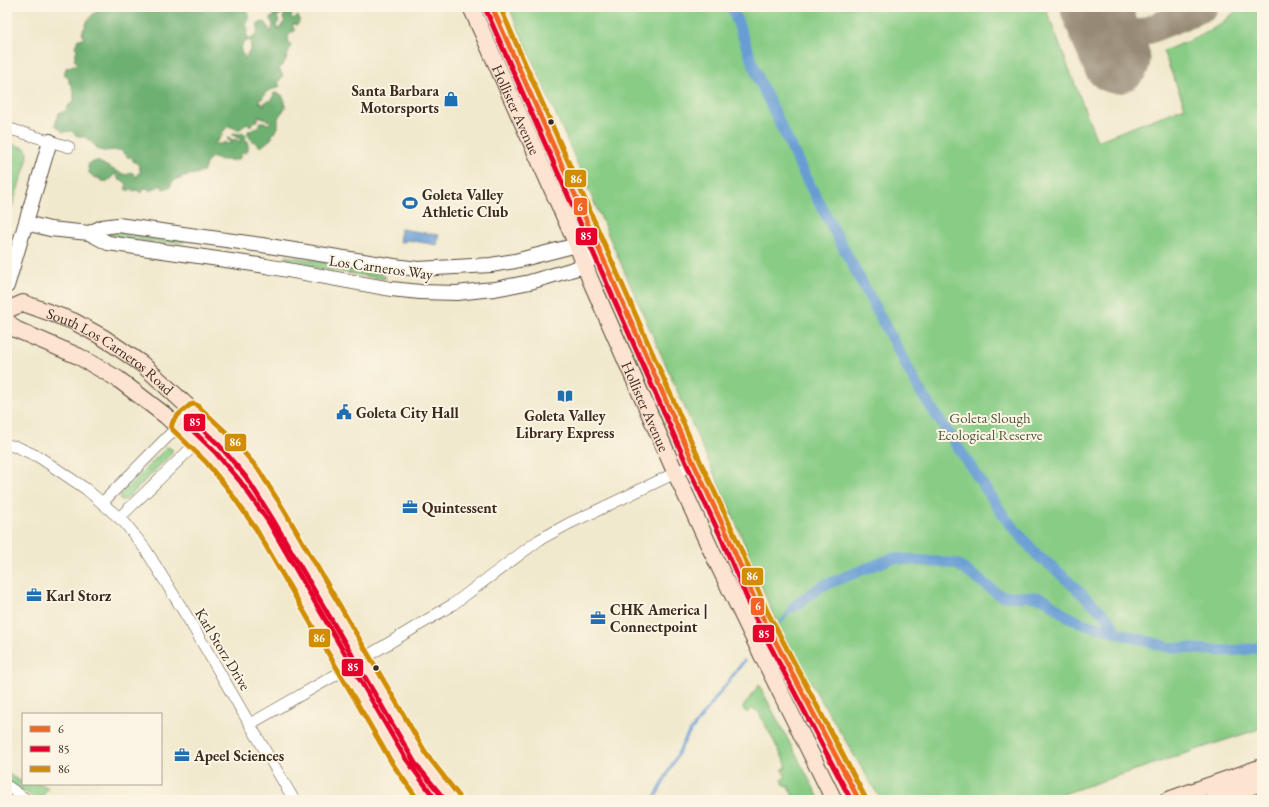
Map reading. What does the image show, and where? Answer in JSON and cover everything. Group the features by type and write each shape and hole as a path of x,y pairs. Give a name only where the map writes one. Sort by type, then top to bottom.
{"main road":[{"name":"Hollister Avenue","path":"470,7 577,246 584,266 676,474 757,645 834,800"},
{"name":"Hollister Avenue","path":"492,7 600,248 694,464 726,532 761,614 859,800"},
{"name":"South Los Carneros Road","path":"7,310 24,303 73,321 104,338 142,364 224,440 255,479 278,514 421,759 454,800"},
{"name":"South Los Carneros Road","path":"7,322 15,328 78,356 118,379 178,426 211,457 234,485 262,525 398,760 427,800"},
{"path":"1168,800 1262,767"},
{"path":"1212,800 1262,783"}],"street":[{"path":"7,128 69,147"},
{"path":"7,286 50,141"},
{"name":"Los Carneros Way","path":"26,223 50,229 89,233 108,243 266,266 391,289 420,292 457,293 495,289 530,282 584,266"},
{"name":"Los Carneros Way","path":"89,233 102,227 118,225 418,269 491,265 515,261 577,246 600,248"},
{"path":"266,266 269,246"},
{"path":"584,266 600,248"},
{"path":"102,503 193,411"},
{"path":"119,518 212,428"},
{"name":"Karl Storz Drive","path":"7,446 17,447 39,457 86,489 125,523 146,550 189,620 294,800"},
{"path":"250,724 346,669 452,605 539,540 570,523 676,474 694,464"},
{"path":"7,786 27,800"}],"green space":[{"path":"97,7 254,7 254,9 251,10 249,8 247,9 250,18 246,22 246,27 249,28 246,33 249,40 244,42 241,48 241,53 244,55 246,60 247,54 251,49 250,40 257,34 258,24 263,22 266,23 271,33 273,25 270,18 273,17 274,10 278,9 279,7 287,7 280,10 281,14 276,16 279,21 276,25 277,29 280,28 285,22 283,18 285,12 289,14 291,7 298,7 291,17 293,19 298,16 299,23 297,25 292,25 295,31 289,34 288,40 291,45 286,60 279,69 283,76 278,82 280,86 268,91 262,99 259,99 259,102 264,106 265,102 272,100 274,93 282,95 284,99 285,108 278,118 278,128 272,135 272,138 261,147 249,137 248,131 259,126 260,122 265,122 268,124 271,122 270,120 267,121 267,119 258,116 258,120 252,123 251,126 247,123 238,129 228,126 222,133 223,135 218,141 216,141 215,144 225,142 226,144 232,142 227,138 235,139 240,142 241,140 233,135 233,133 244,133 246,135 245,141 248,141 248,150 246,153 242,152 239,159 234,160 218,160 212,156 206,164 204,171 188,175 187,177 183,175 181,179 178,179 177,177 170,187 163,189 161,185 150,191 147,188 143,189 141,193 130,188 129,191 125,189 127,185 124,181 119,180 114,174 107,181 102,181 100,178 95,178 89,173 88,167 89,163 97,161 120,173 127,175 130,172 133,173 136,178 138,173 141,173 138,164 133,161 132,157 127,157 127,155 120,150 103,151 98,149 87,138 75,135 72,131 63,132 55,125 59,113 64,112 74,101 74,93 71,84 69,83 69,78 64,74 66,68 77,64 74,60 77,49 75,47 78,39 84,39 82,33 88,20 94,13 97,13"},
{"name":"Goleta Slough Ecological Reserve","path":"509,7 1045,7 1097,141 1185,107 1163,51 1194,39 1213,29 1239,7 1262,7 1260,87 1262,86 1262,728 1045,800 881,800 788,645 771,610 738,528"},
{"path":"7,143 25,148 28,153 27,161 7,222"},
{"path":"107,230 185,239 184,242 159,243 108,235 105,232"},
{"path":"286,256 364,268 385,276 386,278 384,279 296,264 286,258"},
{"path":"602,277 654,395 675,436 677,452 599,278"},
{"path":"167,447 172,449 172,453 126,500 120,500 120,494"},
{"path":"759,685 820,800 795,800 788,786 784,785 782,779 786,777 782,770 787,766 759,713 751,708 747,713 744,710 743,707"},
{"path":"7,773 21,782 22,780 22,785 44,785 48,788 40,800 37,800 7,780"}],"water":[{"path":"401,229 439,235 437,245 407,240 404,242 399,242"}],"waterway":[{"path":"732,7 759,80 806,178 920,391 1006,519 1038,556 1055,569 1108,618 1117,633"},
{"path":"793,607 822,586 893,558 957,564 1001,596 1038,597 1046,600 1065,615 1082,623 1168,647 1224,651 1262,647"},
{"path":"781,622 793,607"},
{"path":"654,800 687,736 744,661"}],"taxiway":[{"path":"1110,45 1204,7"}],"runway":[{"path":"1095,7 1116,59"}],"transit line":[{"name":"6","path":"492,7 694,464 726,532 761,614 859,800"},
{"name":"86","path":"500,7 767,611 865,797"},
{"name":"85","path":"486,10 688,467 720,535 755,617 851,800"},
{"name":"86","path":"418,800 392,763 256,529 228,489 206,462 172,429 175,419 190,405 197,405 229,435 258,469 284,510 427,755 459,796"},
{"name":"85","path":"433,796 404,756 268,521 240,481 216,453 188,426 193,421 219,445 246,477 272,518 415,763 445,800"}],"place":[{"name":"Santa Barbara Motorsports","path":"451,99"},
{"name":"Goleta Valley Athletic Club","path":"410,203"},
{"name":"Goleta Valley Library Express","path":"565,396"},
{"name":"Goleta City Hall","path":"344,412"},
{"name":"Quintessent","path":"410,507"},
{"name":"Karl Storz","path":"34,595"},
{"name":"CHK America | Connectpoint","path":"598,618"},
{"name":"Apeel Sciences","path":"182,755"}]}
